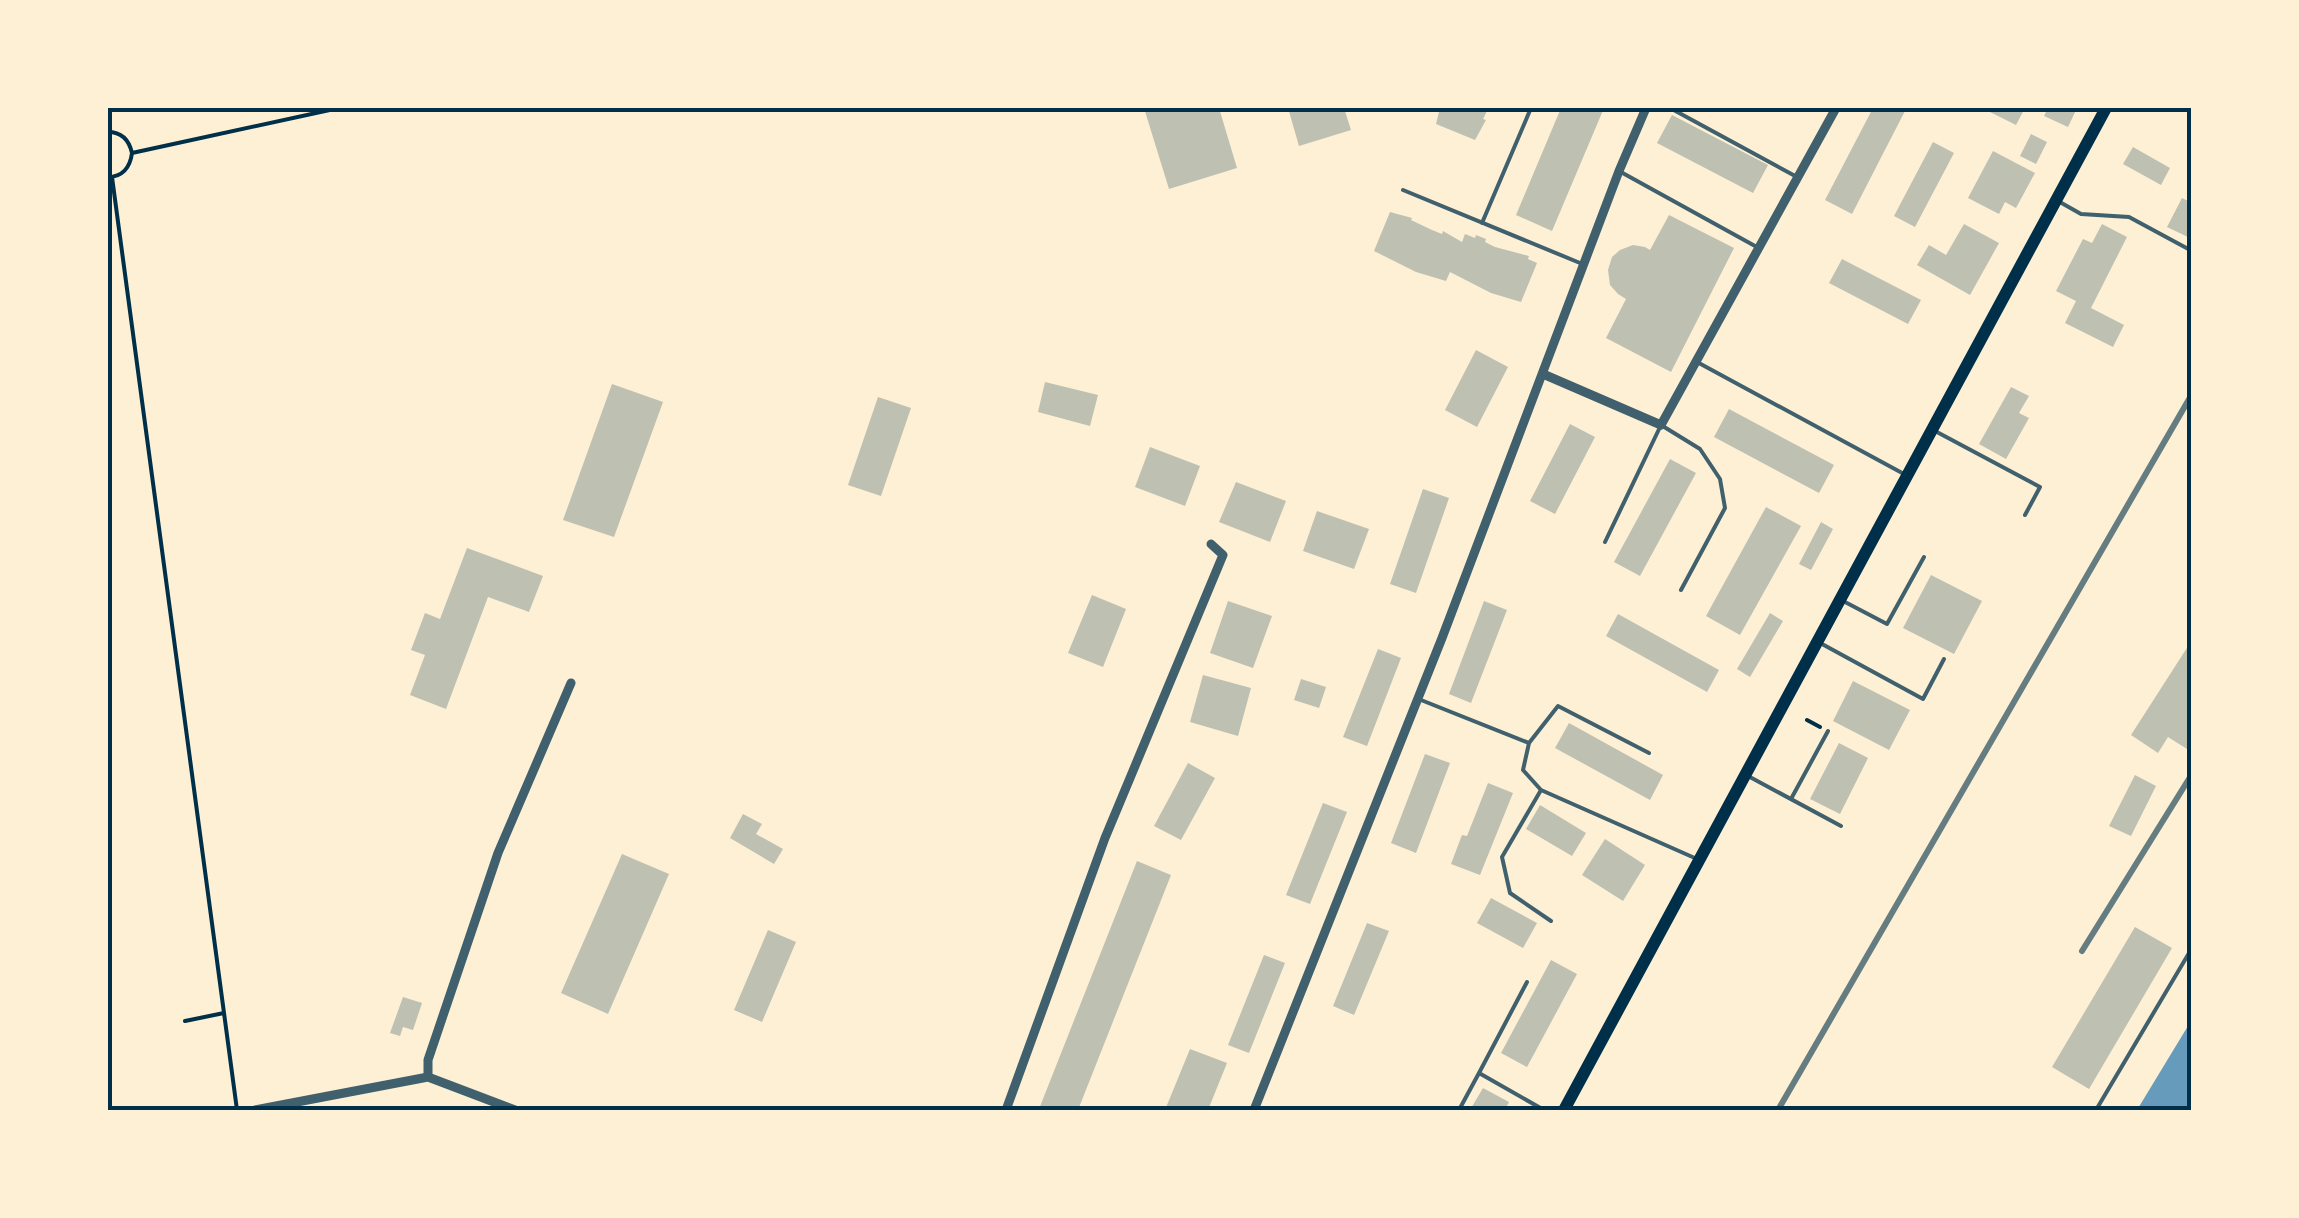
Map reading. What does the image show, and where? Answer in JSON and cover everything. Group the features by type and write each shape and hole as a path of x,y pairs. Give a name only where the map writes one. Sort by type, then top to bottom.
{"main road":[{"path":"1564,1110 2106,108"}],"street":[{"path":"1254,1110 1646,108"},
{"path":"1543,374 1660,426 1836,108"},
{"path":"1006,1110 1105,838 1224,555 1211,544"},
{"path":"428,1078 428,1060 498,853 572,683"},
{"path":"255,1110 428,1078 515,1110"}],"lane":[{"path":"1482,222 1531,108"},
{"path":"1670,108 1798,178"},
{"path":"1620,171 1759,248"},
{"path":"1403,190 1584,265"},
{"path":"2057,201 2082,214 2129,217 2192,251"},
{"path":"1696,361 1908,476"},
{"path":"1605,542 1660,426 1700,449 1720,479 1725,508 1681,590"},
{"path":"1933,430 2040,487 2025,515"},
{"path":"1841,600 1887,624 1924,557"},
{"path":"1818,642 1923,699 1944,659"},
{"path":"1417,698 1529,743"},
{"path":"1649,753 1558,706 1529,743 1523,770 1542,790 1699,860"},
{"path":"1791,799 1828,732"},
{"path":"1746,774 1841,826"},
{"path":"1542,790 1502,857 1510,892 1551,921"},
{"path":"2096,1110 2192,948"},
{"path":"1459,1110 1527,982"},
{"path":"1480,1073 1544,1110"}],"path":[{"path":"132,153 340,108"},
{"path":"108,132 126,139 132,153 128,168 110,177 237,1110"},
{"path":"185,1021 224,1013"}],"water":[{"path":"2191,1021 2191,1110 2137,1110"}],"building":[{"path":"1144,108 1219,108 1237,168 1169,189"},
{"path":"1288,108 1344,108 1351,130 1299,146"},
{"path":"1440,108 1491,108 1475,140 1436,124"},
{"path":"1561,108 1604,108 1552,231 1516,215"},
{"path":"1873,108 1906,109 1852,214 1825,200"},
{"path":"1982,108 2025,108 2016,125"},
{"path":"2048,108 2077,108 2068,127 2044,116"},
{"path":"1672,115 1768,165 1753,193 1657,143"},
{"path":"2031,134 2047,142 2036,164 2020,156"},
{"path":"1933,142 1954,153 1915,227 1894,216"},
{"path":"2133,147 2170,168 2161,185 2123,164"},
{"path":"1993,151 2035,173 2016,208 2005,202 1999,214 1968,198"},
{"path":"2182,198 2192,203 2192,239 2167,227"},
{"path":"1390,212 1462,242 1465,234 1475,238 1476,235 1495,247 1529,256 1537,263 1521,302 1491,293 1450,272 1446,281 1416,272 1374,251"},
{"path":"1669,215 1734,248 1671,372 1606,338 1626,299 1610,285 1608,270 1612,257 1633,245 1650,250"},
{"path":"1964,224 1999,243 1970,295 1917,265 1929,245 1946,255"},
{"path":"2102,224 2127,237 2091,308 2124,325 2113,347 2065,323 2076,301 2056,291 2083,239 2092,243"},
{"path":"1842,259 1921,300 1908,324 1829,283"},
{"path":"1476,350 1508,367 1477,427 1445,410"},
{"path":"1045,382 1098,395 1090,426 1038,412"},
{"path":"612,384 663,402 614,537 563,520"},
{"path":"2011,387 2029,396 2019,413 2029,418 2006,459 1979,444"},
{"path":"878,397 911,408 881,496 848,485"},
{"path":"1729,409 1834,465 1819,493 1714,437"},
{"path":"1570,424 1595,437 1555,514 1530,501"},
{"path":"1150,447 1200,466 1185,506 1135,487"},
{"path":"1670,459 1696,473 1640,576 1614,562"},
{"path":"1236,482 1286,501 1270,542 1219,522"},
{"path":"1423,489 1449,498 1416,593 1390,584"},
{"path":"1766,507 1801,526 1740,635 1706,616"},
{"path":"1317,511 1369,529 1354,569 1303,551"},
{"path":"1821,522 1833,529 1811,570 1799,564"},
{"path":"467,548 543,576 529,612 488,597 446,709 410,695 425,655 411,650 425,613 440,619"},
{"path":"1931,575 1982,601 1954,654 1903,628"},
{"path":"1092,595 1126,609 1103,667 1068,653"},
{"path":"1228,601 1272,616 1253,668 1210,653"},
{"path":"1484,601 1507,610 1471,703 1449,694"},
{"path":"1770,613 1783,621 1750,677 1737,669"},
{"path":"1618,614 1719,670 1707,692 1606,636"},
{"path":"2192,640 2192,741 2187,749 2168,737 2158,753 2131,735"},
{"path":"1378,649 1401,658 1367,746 1343,737"},
{"path":"1203,675 1251,688 1238,736 1190,722"},
{"path":"1301,679 1326,687 1319,708 1294,700"},
{"path":"1853,681 1910,710 1889,750 1833,721"},
{"path":"1569,723 1663,775 1650,800 1555,748"},
{"path":"1839,743 1868,758 1840,814 1810,799"},
{"path":"1425,754 1450,763 1416,853 1391,843"},
{"path":"1188,763 1215,778 1181,840 1154,826"},
{"path":"2135,775 2156,786 2131,836 2109,826"},
{"path":"1488,783 1513,793 1480,875 1451,864"},
{"path":"1323,803 1347,812 1310,904 1286,895"},
{"path":"1540,805 1586,833 1572,856 1526,829"},
{"path":"743,814 762,824 756,834 783,849 774,864 730,838"},
{"path":"1605,839 1645,865 1623,901 1582,875"},
{"path":"622,854 669,874 608,1014 561,993"},
{"path":"1137,861 1171,875 1078,1110 1041,1110 1039,1109"},
{"path":"1491,898 1537,923 1523,948 1477,923"},
{"path":"1367,923 1389,931 1354,1015 1333,1006"},
{"path":"2135,927 2172,948 2089,1089 2052,1067"},
{"path":"768,930 796,942 762,1022 734,1010"},
{"path":"1264,955 1285,963 1249,1053 1228,1045"},
{"path":"1551,960 1577,974 1527,1067 1501,1053"},
{"path":"403,997 422,1003 413,1030 403,1027 400,1036 390,1033"},
{"path":"1190,1049 1227,1063 1208,1110 1165,1110"},
{"path":"1483,1088 1509,1102 1505,1110 1470,1110"}],"railway":[{"path":"1778,1110 2192,394"},
{"path":"2082,951 2192,774"}]}
